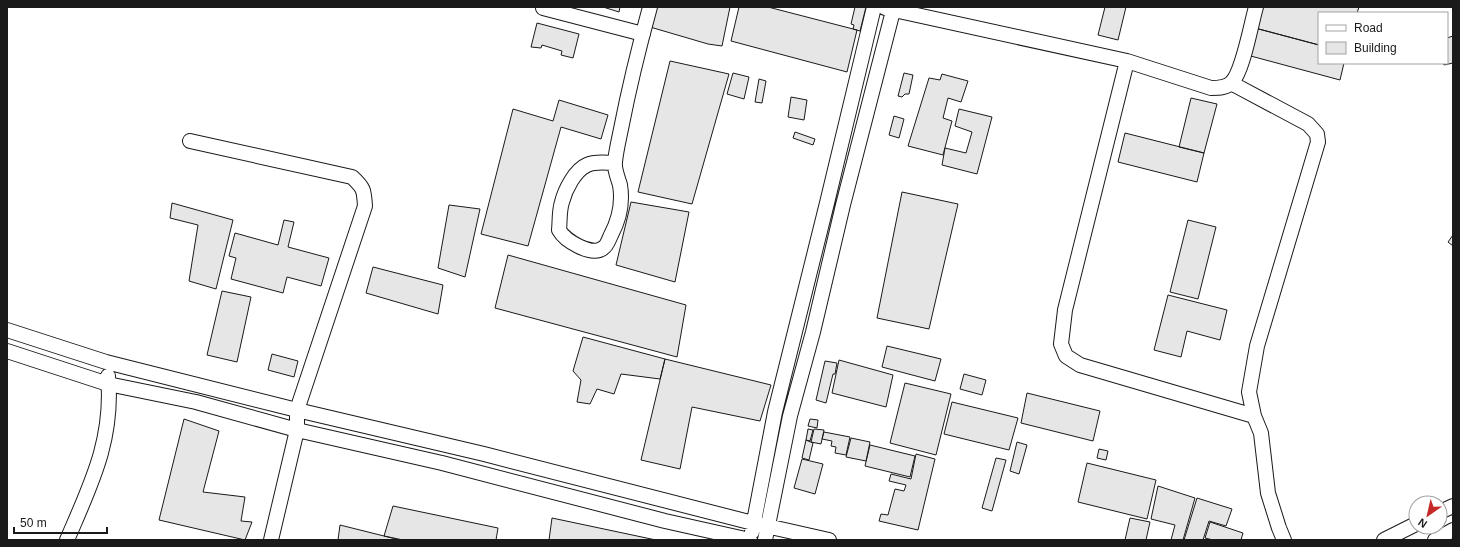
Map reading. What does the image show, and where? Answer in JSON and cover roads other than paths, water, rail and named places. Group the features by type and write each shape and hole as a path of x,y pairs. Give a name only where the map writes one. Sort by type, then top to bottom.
{"street":[{"path":"615,163 596,163 586,165 576,174 568,185 561,203 559,230 565,239 574,245 593,250 600,250 604,248 612,235 618,218 621,201 615,163 626,102 650,7"},
{"path":"7,351 108,384 196,402 297,430 442,463 665,521 750,540 775,412 874,7"},
{"path":"765,540 790,416 813,332 890,8 1127,61 1211,88 1223,88 1232,83 1239,72 1256,7"},
{"path":"543,8 643,34"},
{"path":"1127,61 1065,310 1061,344 1066,356 1080,365 1254,416"},
{"path":"1232,83 1308,124 1317,134 1318,142 1257,346 1250,392 1254,416 1261,433 1268,493 1284,540"},
{"path":"190,141 352,177 362,185 364,192 364,206 297,410 297,430 271,540"},
{"path":"827,203 843,205"},
{"path":"797,327 813,332"},
{"path":"7,330 106,362 297,410 484,454 753,523 829,540"},
{"path":"67,540 96,470 103,446 109,413 106,362"},
{"path":"775,412 790,416"},
{"path":"1384,540 1408,528"},
{"path":"1434,540 1453,530"}]}
